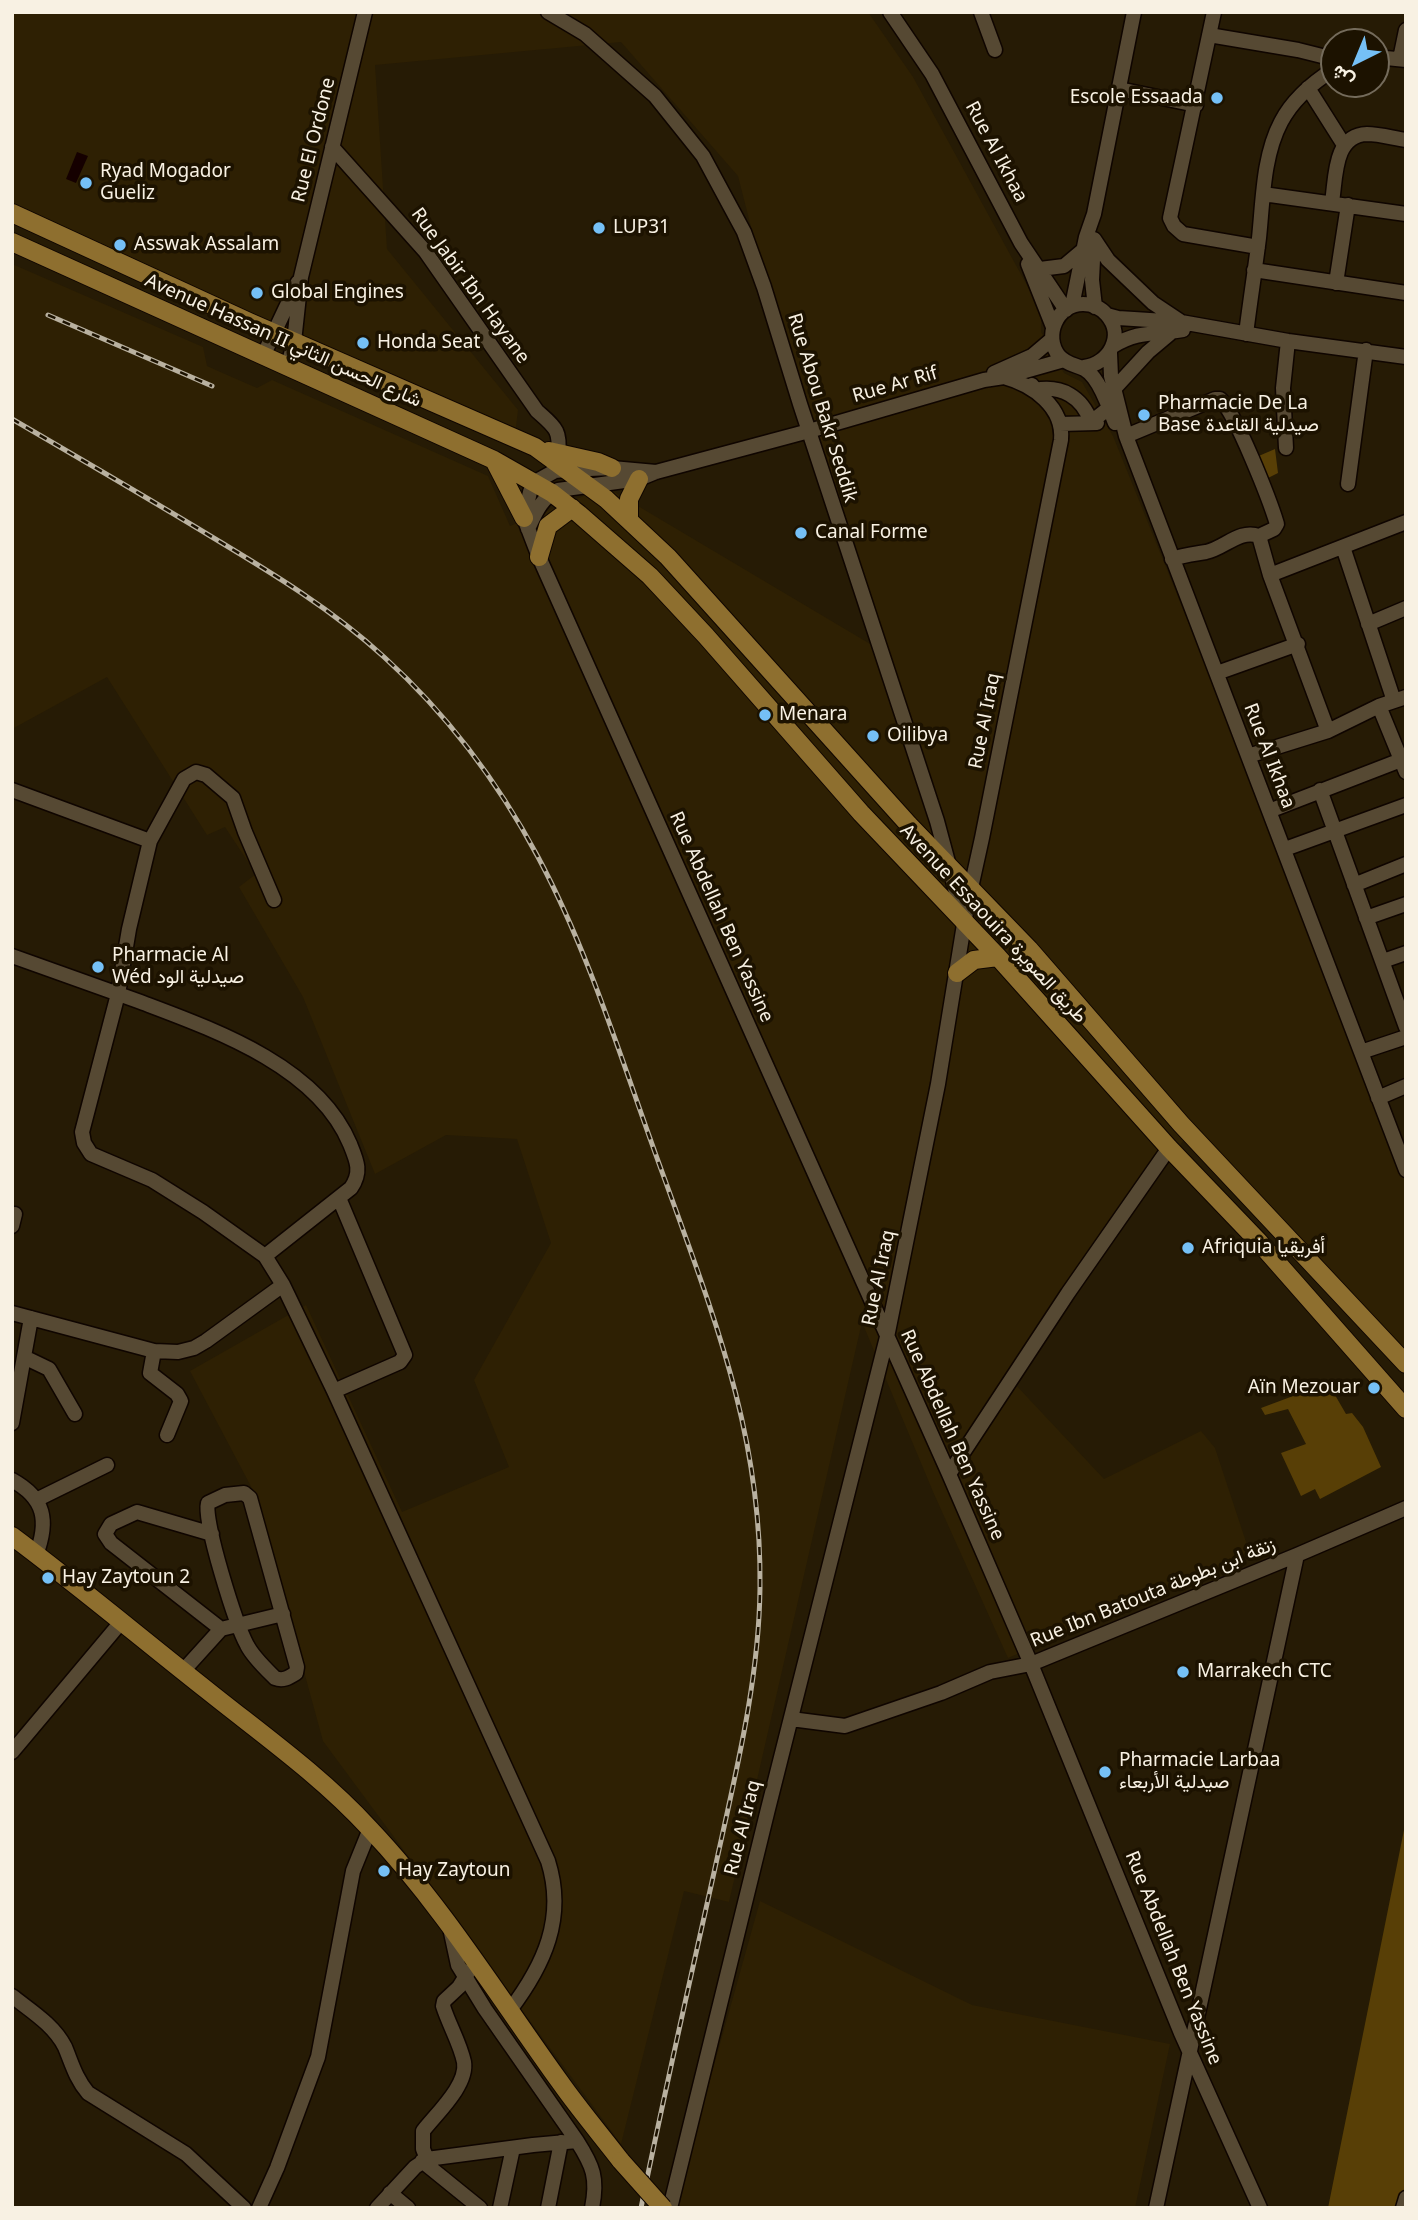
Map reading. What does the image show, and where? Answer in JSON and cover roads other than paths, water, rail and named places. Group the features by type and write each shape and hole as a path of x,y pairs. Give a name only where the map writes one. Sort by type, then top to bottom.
{"main road":[{"name":"Avenue Hassan II شارع الحسن الثاني","path":"12,213 294,342 535,447 562,462"},
{"name":"Avenue Hassan II شارع الحسن الثاني","path":"12,242 264,354 494,460 535,482"},
{"path":"494,460 526,524"},
{"path":"562,462 598,462 612,468"},
{"name":"Avenue Essaouira طريق الصويرة","path":"562,462 629,519 668,557 951,869 1028,948 1181,1124 1406,1364"},
{"path":"629,519 630,494 648,475"},
{"name":"Avenue Essaouira طريق الصويرة","path":"535,482 572,509 650,576 861,813 998,957 1169,1148 1259,1242 1406,1409"},
{"path":"539,557 548,526 572,509"},
{"path":"957,973 974,960 998,957"},
{"path":"12,1536 122,1620 321,1782 370,1829 450,1927 560,2082 621,2161 673,2204"}],"street":[{"name":"Rue El Ordone","path":"288,366 294,342 301,278 365,12"},
{"name":"Rue Abou Bakr Seddik","path":"548,12 585,34 655,96 703,156 744,232 937,821 964,922"},
{"name":"Rue Al Ikhaa","path":"890,12 939,87 1021,243 1069,308"},
{"path":"981,12 995,50"},
{"path":"1069,308 1094,214 1134,12"},
{"path":"1214,12 1170,214 1171,221 1182,234 1258,247"},
{"path":"1403,60 1406,30"},
{"path":"1209,35 1320,56"},
{"path":"1246,334 1270,152 1287,112 1308,88 1320,79"},
{"path":"1308,88 1344,145"},
{"path":"1119,89 1196,104"},
{"path":"1332,202 1339,152 1344,145 1364,134 1406,140"},
{"name":"Rue Jabir Ibn Hayane","path":"332,147 425,251 537,411 555,428 560,437 562,462"},
{"path":"1264,194 1406,214"},
{"path":"1336,283 1348,205"},
{"path":"1094,214 1092,280 1101,311 1114,329 1111,350"},
{"path":"1094,239 1108,260 1177,327"},
{"path":"1021,243 1053,333 1056,350 1065,360 1084,367 1097,382 1121,431"},
{"path":"1040,269 1064,266 1083,250"},
{"path":"1254,270 1406,293"},
{"name":"Rue El Ordone","path":"264,354 301,278"},
{"path":"984,380 1032,356 1053,333 1059,316 1069,308 1084,304 1118,318 1406,357"},
{"path":"1084,367 1099,363 1111,350 1131,336 1177,327"},
{"path":"1114,389 1148,352 1177,327"},
{"path":"1286,448 1283,388 1288,341"},
{"name":"Rue Al Ikhaa","path":"1111,350 1121,431 1217,673 1406,1170"},
{"path":"1348,484 1366,350"},
{"name":"Rue Ar Rif","path":"552,493 648,475 984,380 1065,360"},
{"path":"1031,370 1035,390"},
{"path":"1004,377 1035,390 1050,405 1060,424 1091,422 1121,431 1214,399 1224,402 1252,460 1276,521 1274,529 1259,536 1250,533 1209,551 1172,559"},
{"path":"1035,390 1045,388 1065,392 1082,404 1091,422"},
{"path":"1091,422 1109,408"},
{"name":"Rue Al Iraq","path":"673,2204 887,1337 938,1084 964,922 1062,440 1060,424"},
{"path":"526,524 530,492 535,482 555,471 562,462"},
{"name":"Rue Ar Rif","path":"612,468 648,475"},
{"path":"526,524 552,493"},
{"path":"1270,575 1406,522"},
{"name":"Rue Abdellah Ben Yassine","path":"526,524 949,1474 1031,1664 1191,2055 1260,2208"},
{"path":"1259,536 1270,575 1298,644 1328,731"},
{"path":"1248,756 1328,731 1379,706 1400,699 1368,624 1343,547"},
{"path":"1368,624 1406,608"},
{"path":"1217,673 1298,644"},
{"path":"1269,811 1320,790 1404,768 1379,706"},
{"path":"274,900 233,797 206,775 196,772 184,779 150,841 129,929 118,994 82,1132 84,1143 91,1154 152,1180 204,1212 265,1256 284,1285 548,1861 555,1884 553,1917 539,1967 510,2010"},
{"path":"12,790 150,841"},
{"path":"1320,790 1382,961 1401,995 1406,1027"},
{"path":"1284,849 1406,805"},
{"path":"1354,886 1406,864"},
{"path":"1366,918 1406,904"},
{"path":"1382,961 1406,953"},
{"path":"12,956 199,1024 254,1051 299,1080 325,1104 341,1125 358,1165 358,1178 351,1188 265,1256"},
{"path":"1361,1052 1406,1037"},
{"path":"1378,1098 1406,1086"},
{"path":"949,1474 1054,1314 1169,1148"},
{"path":"334,1391 400,1362 405,1355 339,1198"},
{"path":"12,1313 154,1351 178,1352 194,1348 284,1285"},
{"path":"12,1423 31,1318"},
{"path":"154,1351 150,1373 177,1394 181,1401 167,1435"},
{"path":"24,1357 49,1368 75,1414"},
{"path":"36,1500 107,1465"},
{"path":"12,1480 24,1486 43,1511 43,1538 36,1555"},
{"path":"244,1493 250,1498 297,1667 296,1673 289,1678 275,1678 247,1646 212,1534 208,1503 225,1495 244,1493"},
{"name":"Rue Ibn Batouta زنقة ابن بطوطة","path":"791,1719 845,1726 941,1693 990,1672 1031,1664 1406,1508"},
{"path":"212,1534 138,1512 111,1524 105,1534 111,1543 220,1629"},
{"path":"1156,2208 1297,1555"},
{"path":"183,1671 220,1629 283,1614"},
{"path":"12,1752 122,1620"},
{"path":"259,2208 277,2168 318,2057 330,2005 353,1871 370,1829"},
{"path":"450,1927 455,1955 485,2009 590,2162 596,2188 592,2208"},
{"path":"475,1961 466,1977 443,2003 465,2070 456,2091 423,2131 425,2160 480,2208"},
{"path":"12,1996 58,2036 76,2077 88,2093 186,2154 239,2206"},
{"path":"377,2208 425,2160 577,2141"},
{"path":"548,2208 561,2142"},
{"path":"500,2208 513,2148"},
{"path":"390,2193 408,2208"},
{"path":"1403,2208 1406,2198"}],"railway":[{"path":"48,315 212,386"},
{"path":"12,419 235,551 323,608 407,679 470,750 506,802 538,857 575,935 607,1016 701,1281 732,1380 753,1480 759,1533 759,1623 751,1694 738,1764 641,2208"}],"place":[{"name":"Escole Essaada","path":"1217,98"},
{"name":"Ryad Mogador Gueliz","path":"86,183"},
{"name":"LUP31","path":"599,228"},
{"name":"Asswak Assalam","path":"120,245"},
{"name":"Global Engines","path":"257,293"},
{"name":"Honda Seat","path":"363,343"},
{"name":"Pharmacie De La Base صيدلية القاعدة","path":"1144,415"},
{"name":"Canal Forme","path":"801,533"},
{"name":"Menara","path":"765,715"},
{"name":"Oilibya","path":"873,736"},
{"name":"Pharmacie Al Wéd صيدلية الود","path":"98,967"},
{"name":"Afriquia أفريقيا","path":"1188,1248"},
{"name":"Aïn Mezouar","path":"1374,1388"},
{"name":"Hay Zaytoun 2","path":"48,1578"},
{"name":"Marrakech CTC","path":"1183,1672"},
{"name":"Pharmacie Larbaa صيدلية الأربعاء","path":"1105,1772"},
{"name":"Hay Zaytoun","path":"384,1871"}]}
